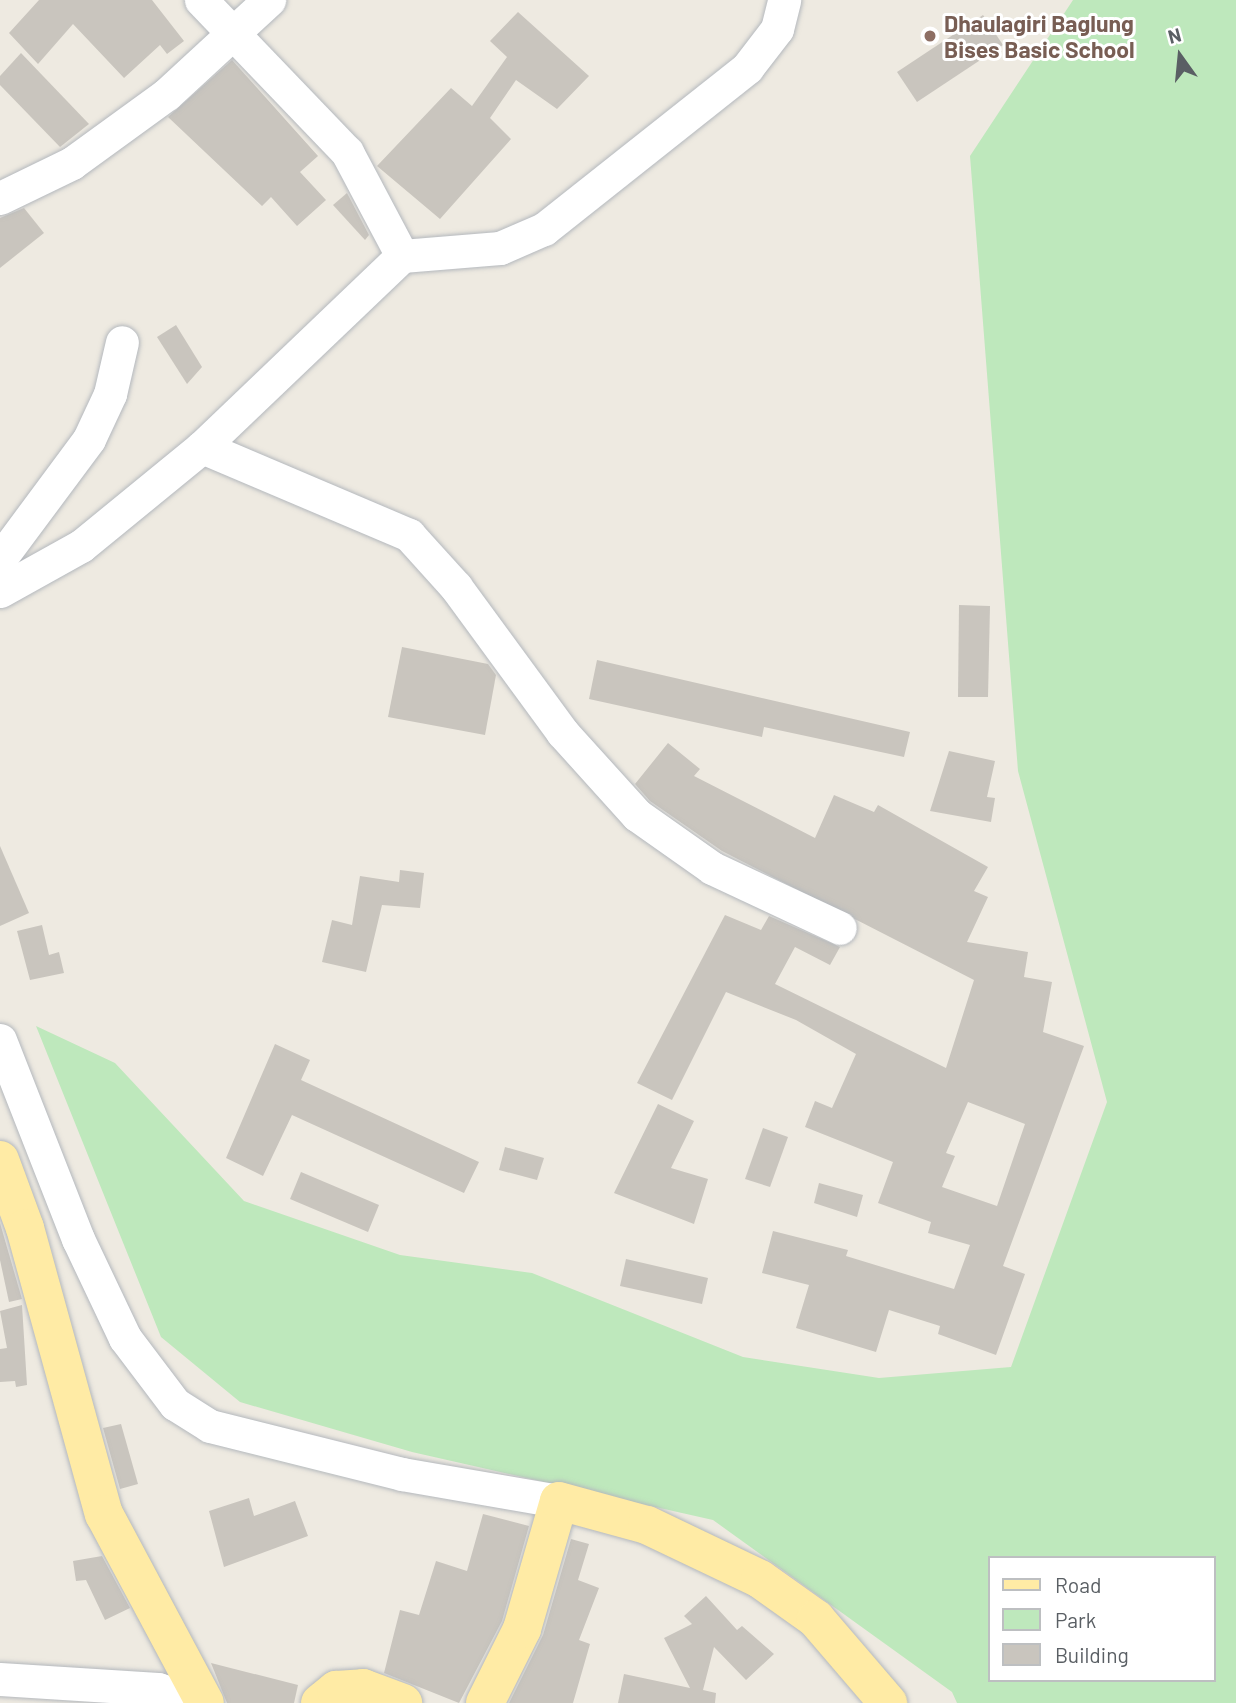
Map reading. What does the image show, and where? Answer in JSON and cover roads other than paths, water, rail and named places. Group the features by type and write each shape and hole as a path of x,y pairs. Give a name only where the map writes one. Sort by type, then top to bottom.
{"main road":[{"path":"0,1160 25,1228 104,1514 204,1703"},
{"path":"485,1703 522,1629 559,1502 647,1525 760,1578 816,1619 888,1703"},
{"path":"320,1703 336,1690 363,1688 403,1703"}],"street":[{"path":"201,0 232,37 347,152 402,256"},
{"path":"0,198 72,163 232,37 269,0"},
{"path":"0,591 81,546 202,447 402,256 500,248 544,229 747,68 777,29 784,0"},
{"path":"0,559 89,439 110,394 122,342"},
{"path":"202,447 409,535 456,587 562,732 637,816 712,868 840,928"},
{"path":"0,1040 119,1326 175,1404 210,1426 402,1474 559,1502"},
{"path":"0,1679 158,1689 204,1703"}],"place":[{"name":"Dhaulagiri Baglung Bises Basic School","path":"930,36"}]}
